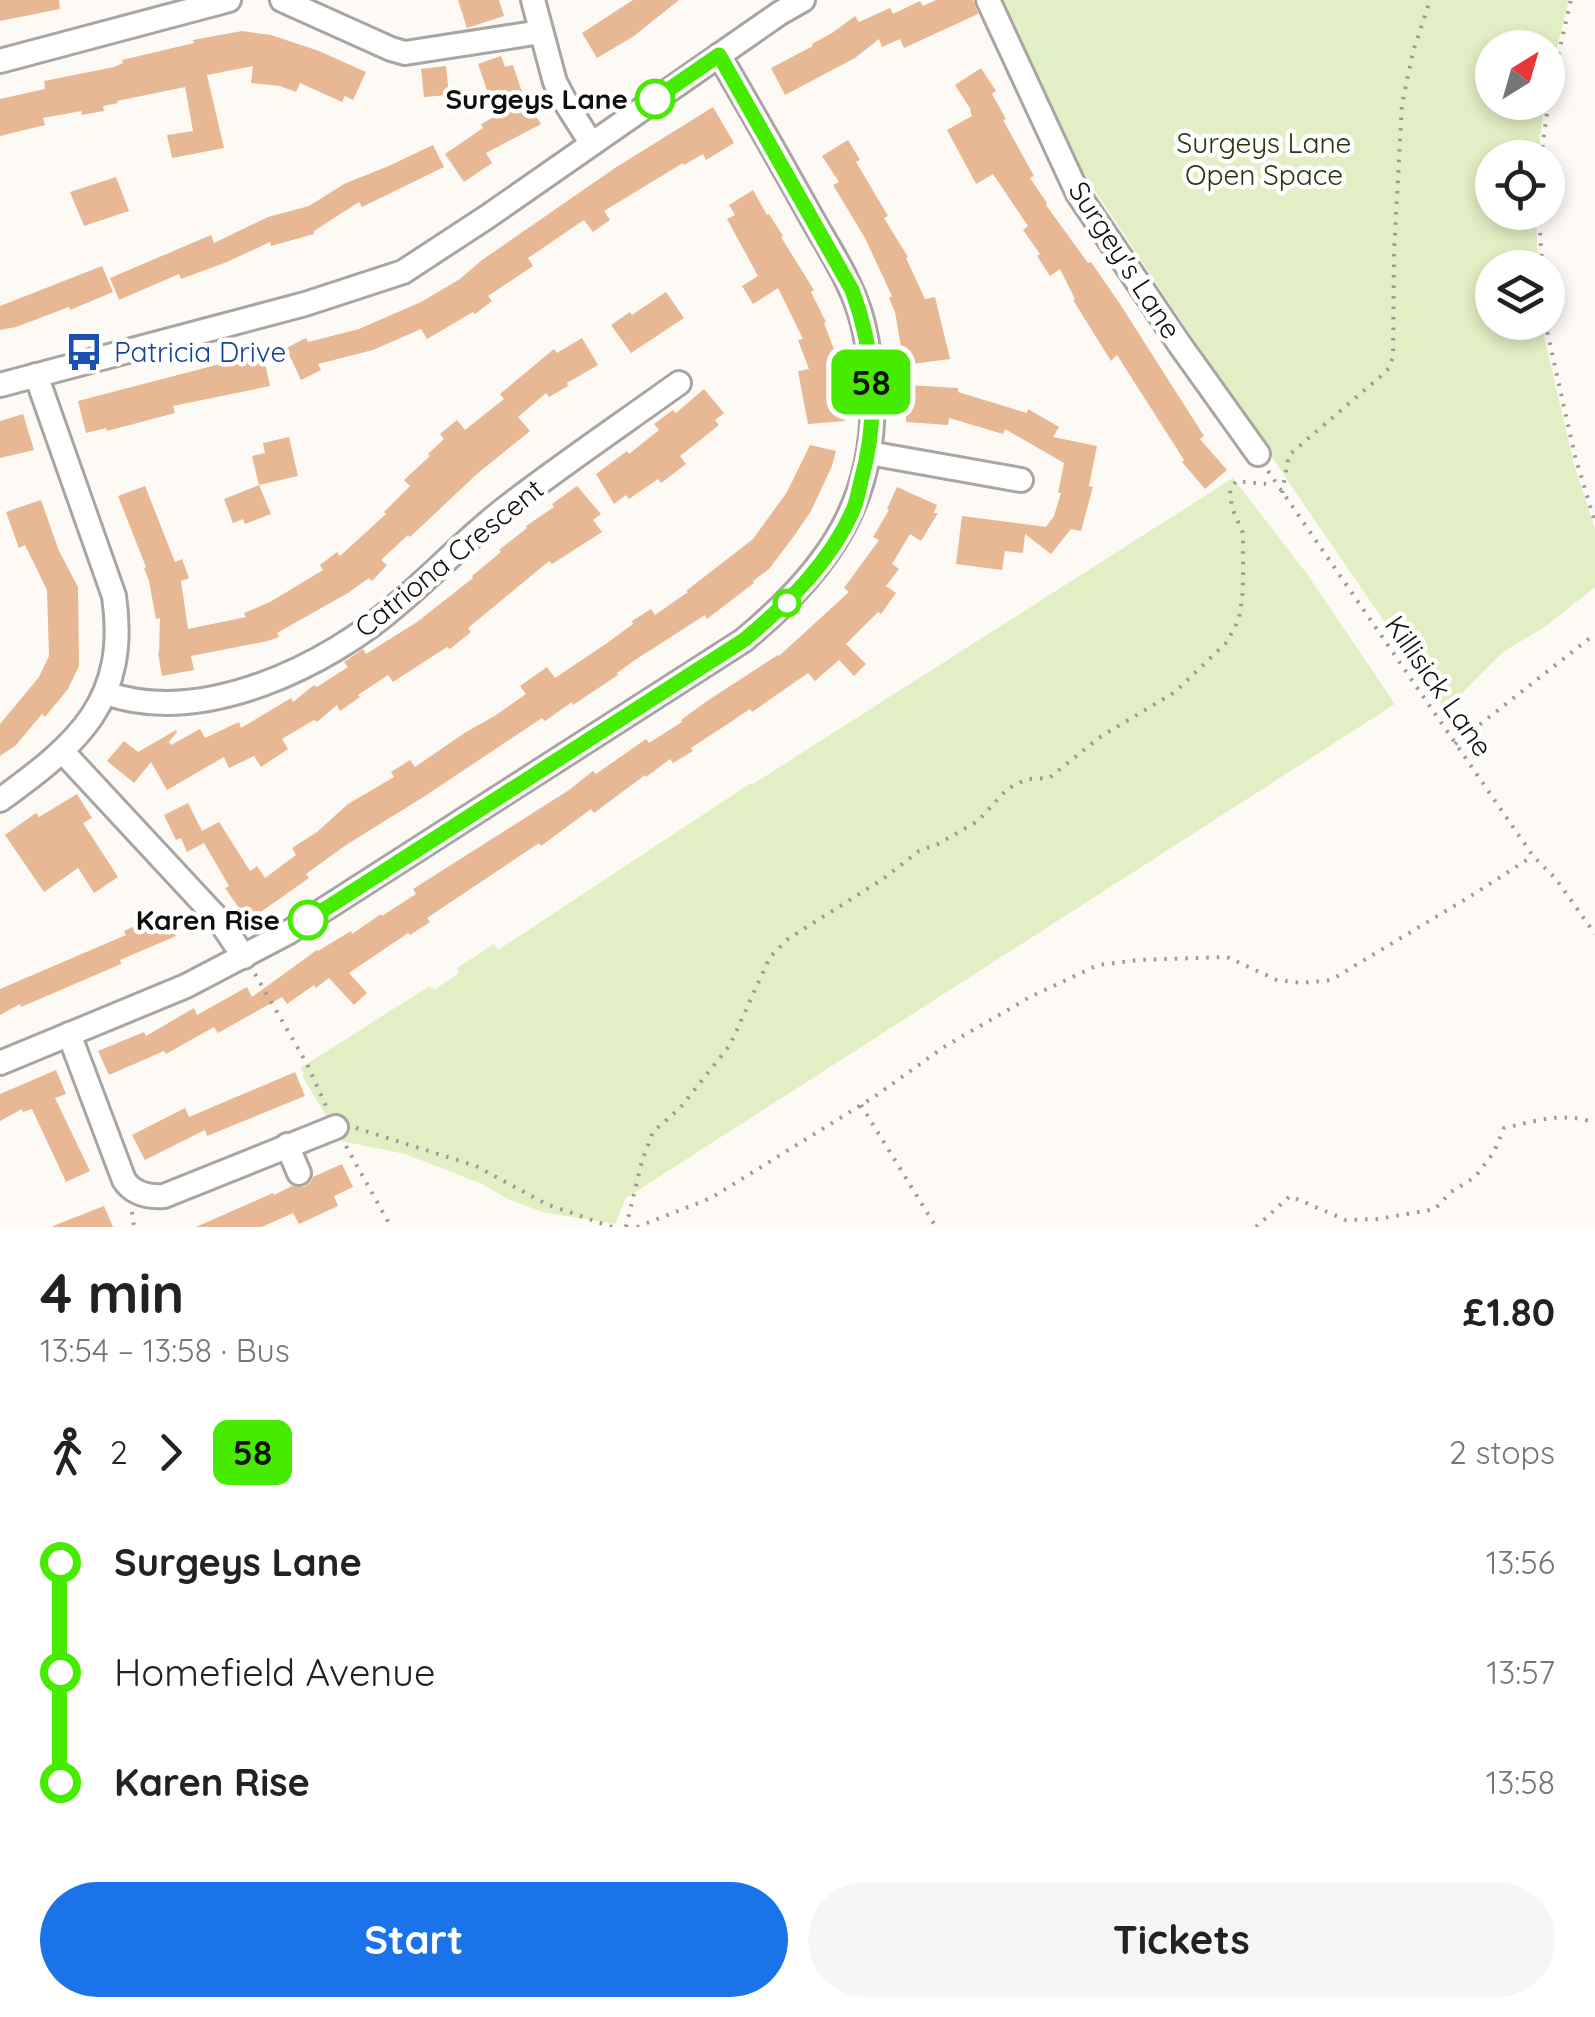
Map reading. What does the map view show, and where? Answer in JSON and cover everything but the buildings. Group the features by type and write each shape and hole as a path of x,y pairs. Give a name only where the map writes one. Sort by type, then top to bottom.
{"street":[{"path":"0,61 230,0"},
{"path":"282,0 406,54 541,32"},
{"path":"533,0 555,82 592,142"},
{"path":"0,384 306,304 403,272 802,0"},
{"name":"Surgey's Lane","path":"988,0 1078,194 1258,454"},
{"path":"0,1063 186,986 289,932 744,640 808,581 853,510 870,453 873,408 865,328 852,290 719,55"},
{"path":"0,800 62,751 93,714 106,693 118,648 114,596 36,375"},
{"name":"Catriona Crescent","path":"106,693 160,702 224,696 276,678 331,652 397,606 508,506 680,383"},
{"path":"598,410 612,431"},
{"path":"870,453 1007,485"},
{"path":"62,751 219,920 244,957"},
{"path":"69,1034 130,1190 164,1196 336,1128"},
{"path":"287,1145 300,1174"}],"path":[{"path":"1282,493 1288,455 1381,376 1393,357 1402,104 1430,0"},
{"path":"1543,140 1570,0"},
{"path":"1549,340 1575,456 1595,522"},
{"name":"Killisick Lane","path":"1258,454 1533,856 1556,879 1595,934"},
{"path":"626,1227 642,1161 654,1132 680,1108 730,1045 770,957 788,939 919,852 978,821 1007,789 1027,780 1049,778 1100,737 1175,692 1227,642 1239,619 1243,592 1243,532 1232,508 1230,490 1236,481 1266,484"},
{"path":"1455,744 1595,634"},
{"path":"637,1227 711,1198 861,1105 944,1046 1030,997 1098,965 1227,957 1277,980 1331,980 1533,856"},
{"path":"244,957 307,1064 336,1128 391,1227"},
{"path":"861,1105 936,1227"},
{"path":"1256,1227 1290,1196 1346,1220 1435,1209 1451,1192 1475,1177 1494,1152 1504,1128 1555,1117 1579,1117 1595,1123"},
{"path":"336,1128 364,1129 476,1166 546,1204 612,1227"}],"green space":[{"name":"Surgeys Lane Open Space","path":"997,0 1569,0 1561,30 1475,30 1475,120 1542,120 1540,140 1475,140 1475,230 1537,230 1537,250 1475,250 1475,340 1545,340 1574,464 1595,529 1595,587 1546,626 1503,652 1445,710 1069,152"},
{"path":"1233,478 1307,574 1395,704 626,1198 615,1224 542,1212 405,1154 341,1141 300,1068 430,986 434,990 459,973 457,968 494,944 498,950 751,783"}],"bus line":[{"name":"58","path":"308,920 744,640 808,581 853,510 870,453 873,408 865,328 852,290 719,55 655,99"}],"place":[{"name":"Surgeys Lane","path":"655,99"},
{"name":"Patricia Drive","path":"84,352"},
{"name":"Karen Rise","path":"308,920"}]}
